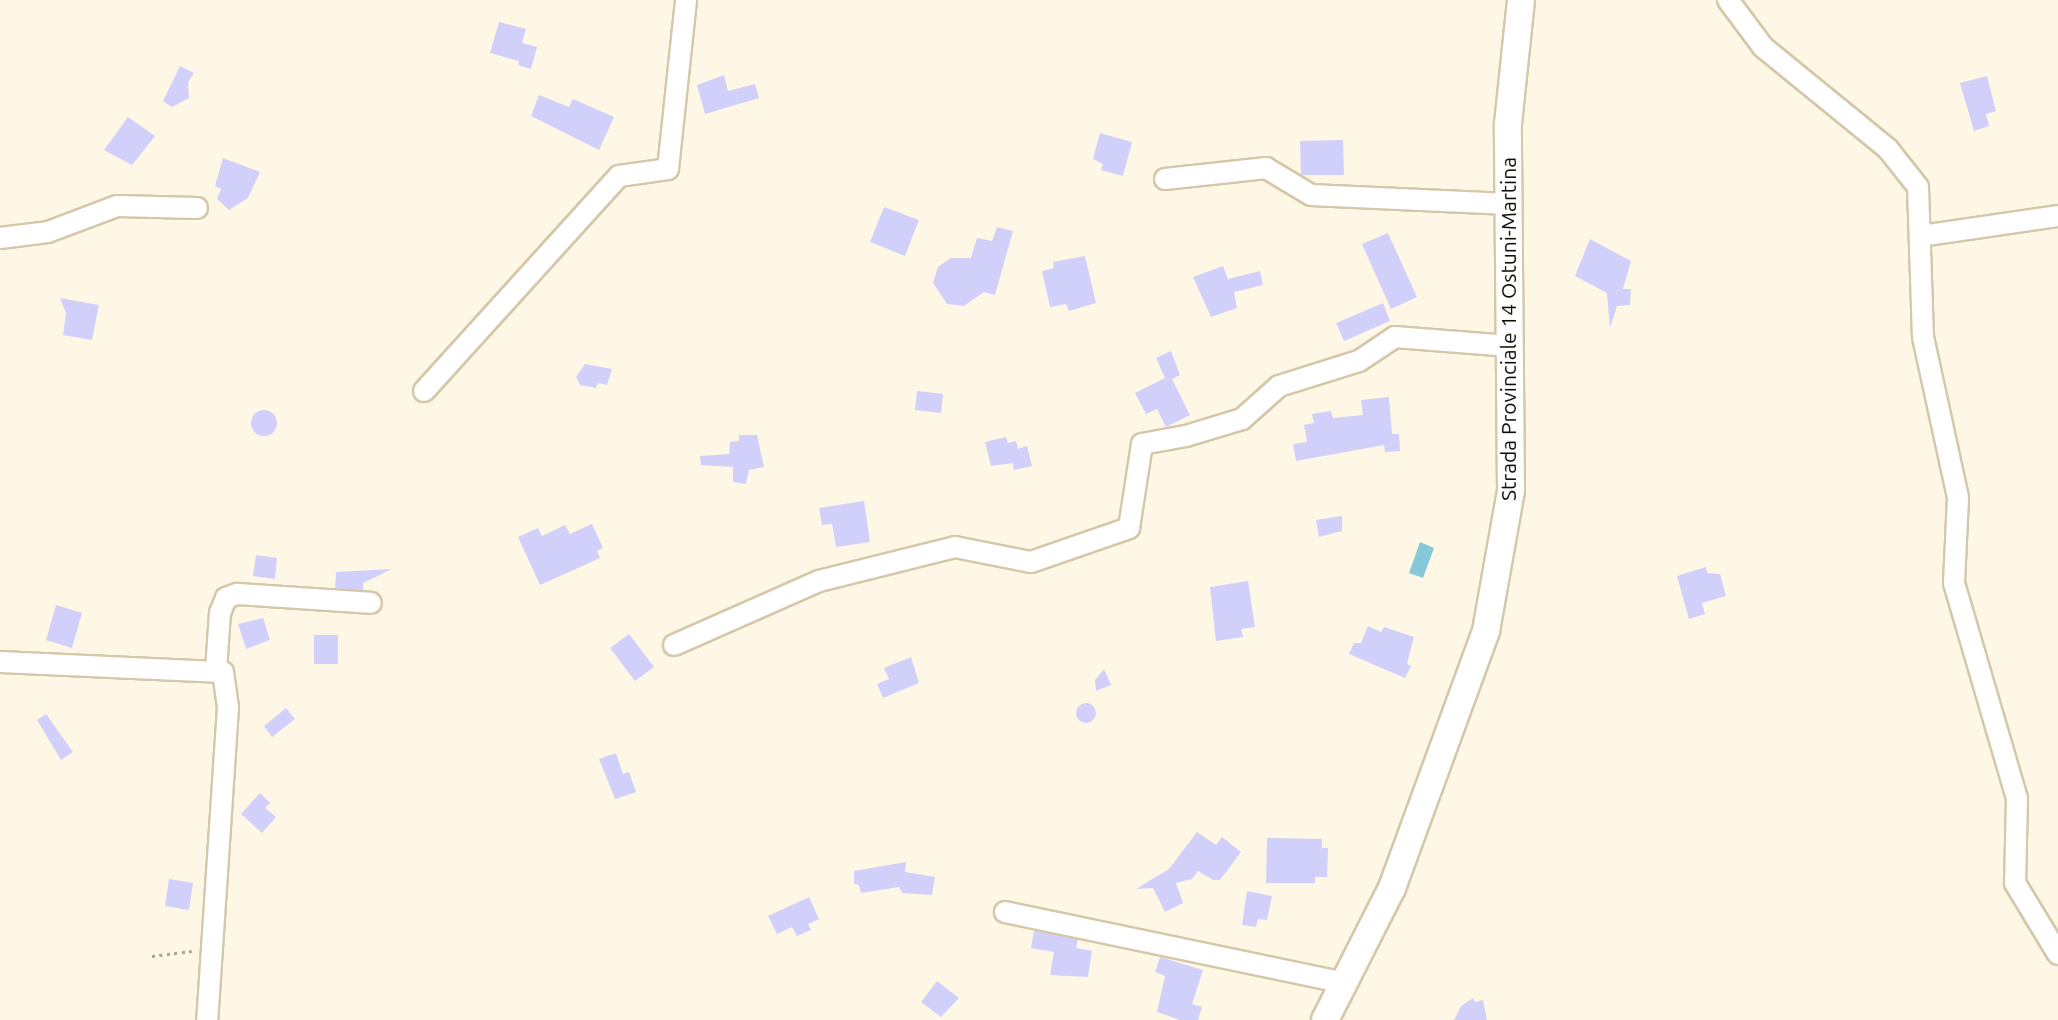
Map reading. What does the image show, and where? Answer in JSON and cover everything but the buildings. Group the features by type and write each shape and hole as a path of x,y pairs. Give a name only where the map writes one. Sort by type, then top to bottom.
{"main road":[{"name":"Strada Provinciale 14 Ostuni-Martina","path":"1325,1020 1392,888 1486,631 1511,491 1508,124 1521,0"}],"street":[{"path":"424,391 619,176 668,169 686,0"},
{"path":"1728,0 1763,47 1888,149 1918,187 1923,337 1958,498 1954,583 2017,798 2015,883 2058,954"},
{"path":"1165,179 1266,168 1311,195 1509,204"},
{"path":"0,238 48,232 117,206 197,208"},
{"path":"1921,236 2058,216"},
{"path":"674,645 819,581 955,547 1031,562 1129,528 1142,444 1186,436 1242,419 1279,386 1359,361 1395,337 1510,346"},
{"path":"216,671 220,614 226,598 237,594 371,603"},
{"path":"0,662 224,672 228,683 228,706 207,1020"},
{"path":"1005,912 1344,983"}],"path":[{"path":"152,956 212,948"}],"water":[{"path":"1420,542 1434,548 1423,578 1409,573"}]}
